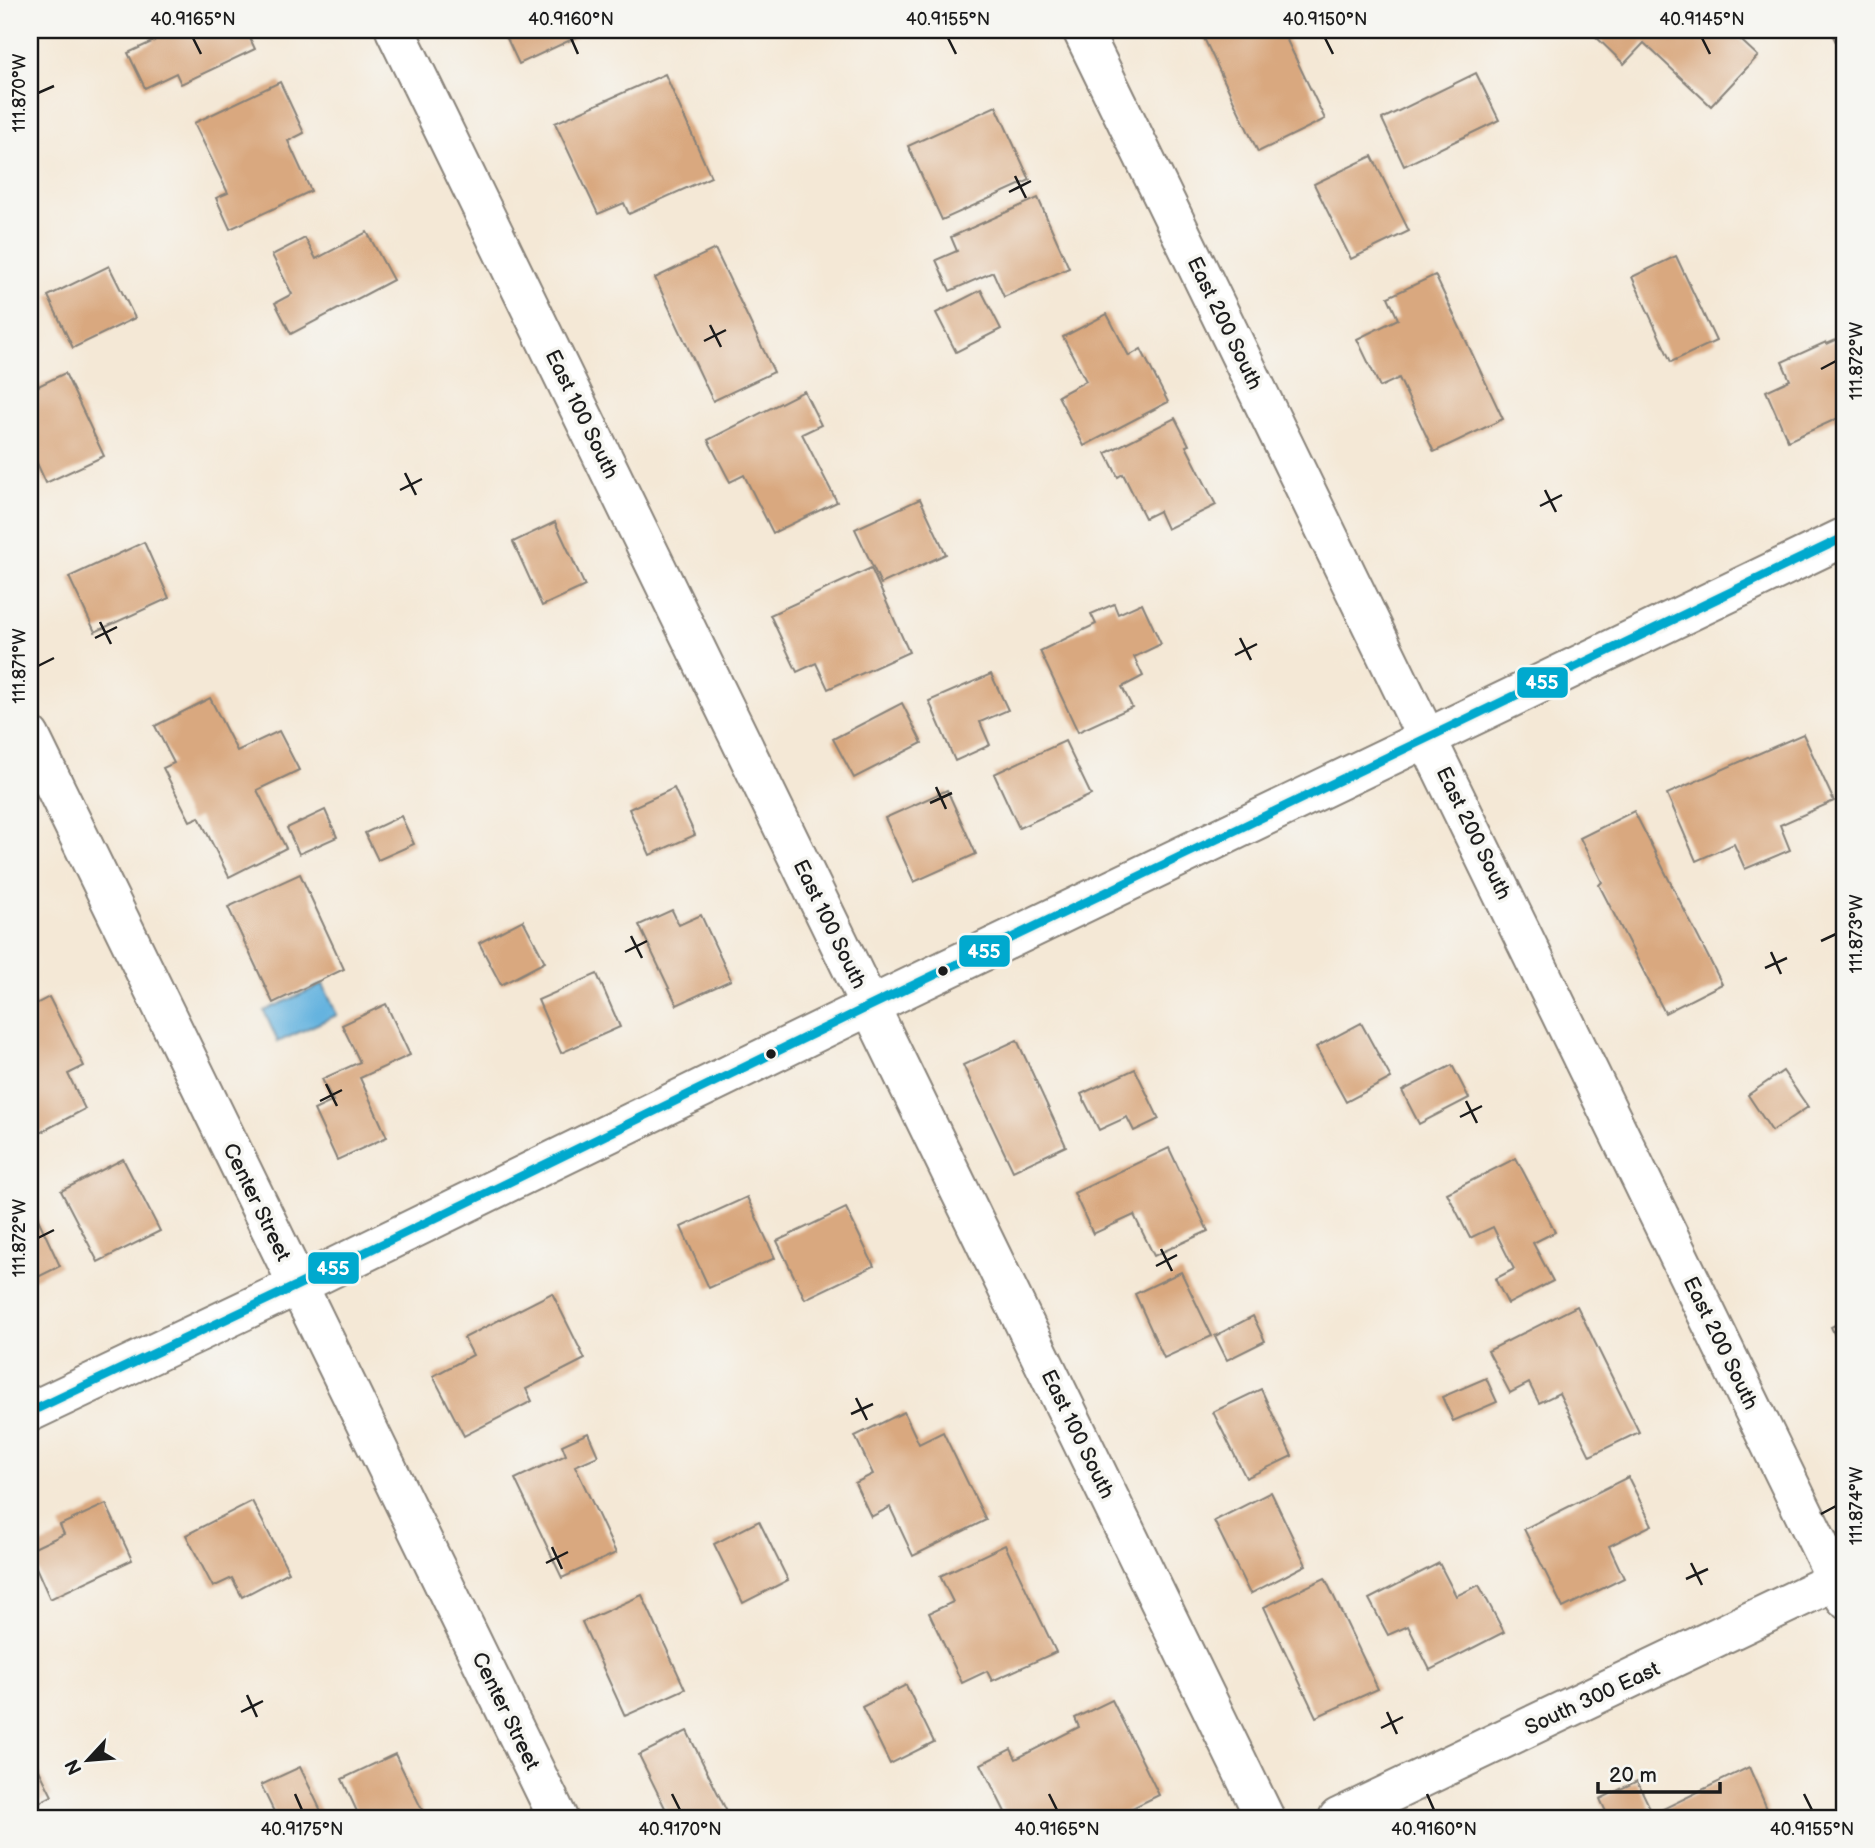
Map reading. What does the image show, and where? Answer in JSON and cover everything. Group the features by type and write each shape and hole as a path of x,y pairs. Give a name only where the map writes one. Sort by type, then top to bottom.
{"street":[{"name":"East 100 South","path":"395,30 1265,1818"},
{"name":"East 200 South","path":"1082,30 1842,1585"},
{"path":"30,1412 1845,537"},
{"name":"Center Street","path":"30,736 558,1818"},
{"name":"South 300 East","path":"1339,1818 1842,1585"}],"water":[{"path":"323,984 337,1015 278,1042 264,1011"}],"building":[{"path":"148,30 246,30 255,49 181,84 176,73 145,88 128,53 154,41"},
{"path":"503,30 574,30 577,37 519,64"},
{"path":"1211,30 1282,30 1325,119 1258,152 1202,34"},
{"path":"1730,30 1758,56 1711,106 1644,43 1624,64 1590,31"},
{"path":"1830,30 1845,30 1845,60"},
{"path":"1476,73 1499,120 1404,166 1382,119"},
{"path":"665,74 711,177 629,214 624,203 598,214 555,123"},
{"path":"280,82 304,133 288,141 311,191 230,229 216,198 228,193 194,123"},
{"path":"996,106 1030,180 942,220 908,146"},
{"path":"1372,156 1409,231 1351,259 1314,184"},
{"path":"1038,198 1069,268 1004,297 993,272 950,291 936,260 957,251 951,237"},
{"path":"367,232 393,280 291,334 275,303 292,294 272,255 305,238 316,259"},
{"path":"715,249 774,372 713,401 655,278"},
{"path":"1676,256 1716,341 1671,362 1632,277"},
{"path":"109,266 135,318 73,348 48,296"},
{"path":"1435,275 1503,419 1434,452 1399,378 1380,387 1357,339 1398,319 1388,297"},
{"path":"981,290 1001,329 956,352 936,313"},
{"path":"1107,314 1129,356 1141,349 1168,402 1084,446 1058,396 1086,381 1063,337"},
{"path":"1845,336 1845,415 1788,441 1766,391 1790,380 1782,362"},
{"path":"65,373 104,456 46,483 32,452 30,453 30,390"},
{"path":"804,391 821,425 802,434 837,502 773,533 744,475 730,482 708,440"},
{"path":"1175,418 1216,505 1167,529 1159,511 1145,518 1123,474 1118,477 1106,453"},
{"path":"920,499 946,554 881,584 855,529"},
{"path":"555,522 585,586 542,606 513,542"},
{"path":"144,542 169,598 95,632 69,577"},
{"path":"871,568 909,652 828,689 816,663 797,672 770,615"},
{"path":"1142,603 1161,644 1134,657 1143,676 1122,687 1132,707 1078,732 1040,651 1096,624 1091,614 1114,604 1118,614"},
{"path":"991,674 1008,710 980,722 990,745 955,761 929,701"},
{"path":"210,698 237,751 279,731 299,770 257,790 286,848 229,877 199,817 190,821 163,768 174,763 155,726"},
{"path":"902,703 922,743 854,778 833,739"},
{"path":"1803,734 1834,801 1780,825 1790,850 1745,869 1734,844 1696,861 1667,794"},
{"path":"1065,741 1091,795 1019,828 994,774"},
{"path":"674,788 695,835 650,855 629,809"},
{"path":"947,790 976,854 914,882 885,818"},
{"path":"325,810 337,837 299,854 287,828"},
{"path":"1634,811 1722,984 1665,1013 1599,885 1602,882 1580,838"},
{"path":"401,816 414,844 378,860 365,833"},
{"path":"300,874 344,969 273,1003 228,907"},
{"path":"672,910 679,925 701,915 731,980 677,1005 639,925"},
{"path":"523,920 545,962 501,985 479,943"},
{"path":"597,974 620,1027 561,1053 538,1000"},
{"path":"49,997 84,1066 68,1074 85,1109 30,1138 30,1007"},
{"path":"386,1004 410,1055 360,1078 387,1137 337,1160 314,1110 333,1101 322,1079 360,1062 342,1025"},
{"path":"1361,1023 1391,1078 1346,1102 1316,1047"},
{"path":"1017,1040 1066,1146 1013,1171 963,1065"},
{"path":"1452,1065 1469,1098 1419,1124 1402,1091"},
{"path":"1135,1069 1159,1119 1134,1131 1127,1117 1099,1130 1081,1094"},
{"path":"1783,1071 1808,1107 1772,1131 1748,1095"},
{"path":"1169,1148 1208,1231 1154,1256 1134,1215 1093,1234 1074,1193"},
{"path":"1516,1158 1555,1232 1533,1243 1553,1281 1508,1304 1495,1279 1514,1269 1493,1227 1470,1238 1447,1193"},
{"path":"123,1159 160,1231 98,1262 61,1191"},
{"path":"747,1197 775,1258 709,1288 681,1227"},
{"path":"30,1202 60,1266 30,1281"},
{"path":"846,1208 874,1266 805,1299 777,1241"},
{"path":"1181,1272 1212,1336 1164,1358 1135,1294"},
{"path":"552,1293 585,1359 526,1389 532,1401 464,1436 433,1376 473,1355 464,1338"},
{"path":"1577,1306 1639,1432 1590,1456 1559,1393 1539,1403 1529,1383 1510,1393 1488,1351"},
{"path":"1253,1316 1265,1341 1227,1360 1215,1336"},
{"path":"1845,1320 1845,1357 1831,1327"},
{"path":"1486,1378 1497,1402 1453,1421 1442,1397"},
{"path":"1261,1389 1292,1456 1246,1478 1213,1412"},
{"path":"904,1412 919,1444 943,1432 986,1520 913,1556 890,1507 871,1517 855,1483 873,1474 855,1436"},
{"path":"588,1433 598,1456 575,1466 616,1553 562,1578 515,1479 566,1455 562,1445"},
{"path":"1628,1477 1652,1525 1609,1546 1624,1578 1563,1608 1524,1529"},
{"path":"1271,1492 1306,1565 1250,1594 1214,1521"},
{"path":"252,1501 289,1572 242,1597 232,1578 213,1587 186,1535"},
{"path":"106,1504 132,1560 50,1599 30,1550 64,1534 60,1525"},
{"path":"759,1521 788,1580 743,1603 714,1544"},
{"path":"1005,1545 1056,1652 992,1681 987,1671 962,1683 929,1613 953,1602 940,1576"},
{"path":"1439,1563 1456,1596 1479,1585 1504,1632 1430,1670 1408,1626 1388,1635 1369,1599"},
{"path":"1325,1578 1378,1689 1316,1717 1264,1607"},
{"path":"642,1595 685,1689 625,1716 582,1622"},
{"path":"906,1685 934,1742 890,1764 862,1707"},
{"path":"1112,1700 1159,1795 1112,1818 1035,1818 1033,1815 1026,1818 1008,1818 981,1764 1011,1749 1016,1759 1079,1727 1075,1718"},
{"path":"687,1731 730,1818 670,1818 639,1755"},
{"path":"30,1752 52,1796 30,1807"},
{"path":"395,1754 425,1816 360,1818 342,1779"},
{"path":"300,1767 322,1813 311,1818 277,1818 261,1785"},
{"path":"1749,1767 1771,1818 1609,1818 1600,1799 1637,1781 1653,1814"}],"transit line":[{"name":"455","path":"30,1412 1845,537"}]}
